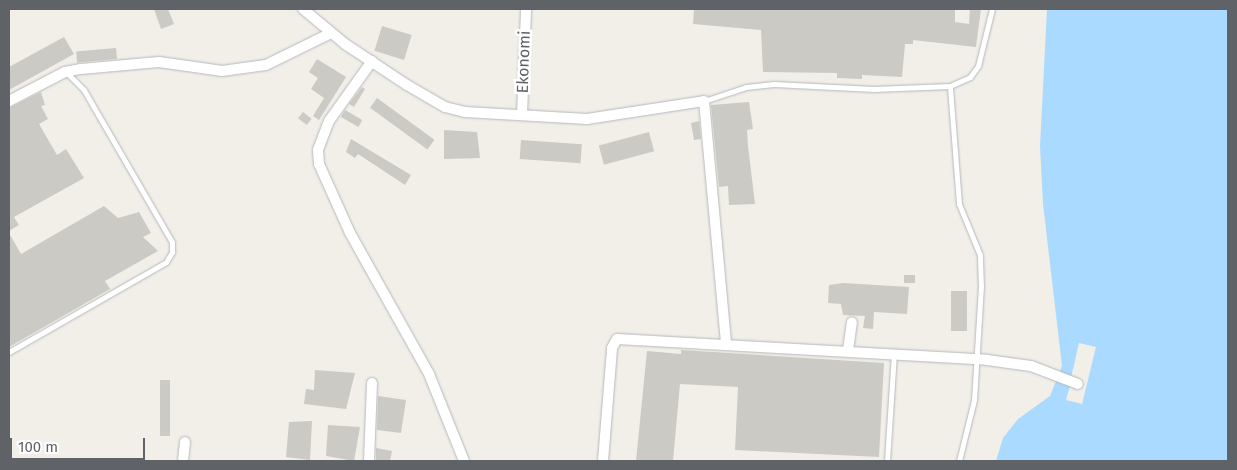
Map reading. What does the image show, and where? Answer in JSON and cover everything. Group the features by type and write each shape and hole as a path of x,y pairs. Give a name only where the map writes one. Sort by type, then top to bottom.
{"street":[{"path":"303,9 331,34 445,107 587,119 704,101 726,345"},
{"name":"Ekonomi","path":"522,115 526,9"},
{"path":"9,101 65,72 158,62 239,70 266,65 331,34"},
{"path":"372,61 329,120 318,150 319,164 354,241 429,374 464,461"},
{"path":"848,350 852,322"},
{"path":"603,461 614,341 894,352 1031,366 1078,384"},
{"path":"369,461 372,383"},
{"path":"183,461 184,442"}],"lane":[{"path":"704,101 746,87 774,84 874,89 950,86 970,77 981,60 992,9"},
{"path":"9,352 166,262 172,252 172,242 84,90 65,72"},
{"path":"950,86 959,204 980,255 974,400 959,461"},
{"path":"887,461 894,352"}],"water":[{"path":"1047,9 1228,9 1228,461 996,461 1003,438 1018,419 1050,396 1062,366 1043,204 1040,146"}],"pier":[{"path":"1079,343 1096,347 1082,404 1066,400 1070,386 1058,382 1060,375 1071,378"}],"building":[{"path":"154,9 168,9 174,24 161,29"},
{"path":"694,9 955,9 955,22 969,24 970,9 981,9 976,47 913,40 913,44 905,44 902,77 862,75 862,79 837,78 837,73 763,72 761,30 693,24"},
{"path":"382,26 412,35 404,60 374,51"},
{"path":"64,37 74,54 9,90 9,67"},
{"path":"116,48 117,59 77,62 76,51"},
{"path":"317,59 346,77 319,120 313,116 324,98 311,89 318,78 309,72"},
{"path":"362,87 365,89 354,107 349,104"},
{"path":"41,92 45,105 41,106 48,119 39,124 57,155 66,149 84,178 14,217 19,225 9,231 9,108"},
{"path":"377,98 434,140 427,149 370,108"},
{"path":"749,102 753,129 747,130 755,204 729,205 728,186 719,187 711,105"},
{"path":"345,110 362,120 358,127 341,117"},
{"path":"303,112 312,119 307,125 298,118"},
{"path":"699,121 701,139 694,140 691,123"},
{"path":"444,130 477,132 480,158 444,159"},
{"path":"649,132 654,151 604,165 599,145"},
{"path":"351,139 411,175 405,185 358,154 355,158 346,152"},
{"path":"521,140 582,144 581,163 520,159"},
{"path":"104,206 118,218 139,212 151,233 143,237 158,251 105,281 110,289 9,347 9,233 21,254"},
{"path":"904,275 915,275 915,283 904,283"},
{"path":"843,283 909,287 907,314 874,312 873,329 863,328 865,316 843,315 841,304 828,303 829,285"},
{"path":"951,291 967,291 967,331 951,331"},
{"path":"681,350 884,363 879,457 735,450 738,387 680,384 673,461 636,461 647,351 681,354"},
{"path":"315,370 355,373 346,409 304,404 306,389 314,390"},
{"path":"160,380 170,380 170,436 160,436"},
{"path":"378,396 406,400 401,433 377,430"},
{"path":"312,421 310,460 286,457 289,422"},
{"path":"328,425 360,427 354,461 326,456"},
{"path":"376,448 392,451 390,461 376,461"}]}
